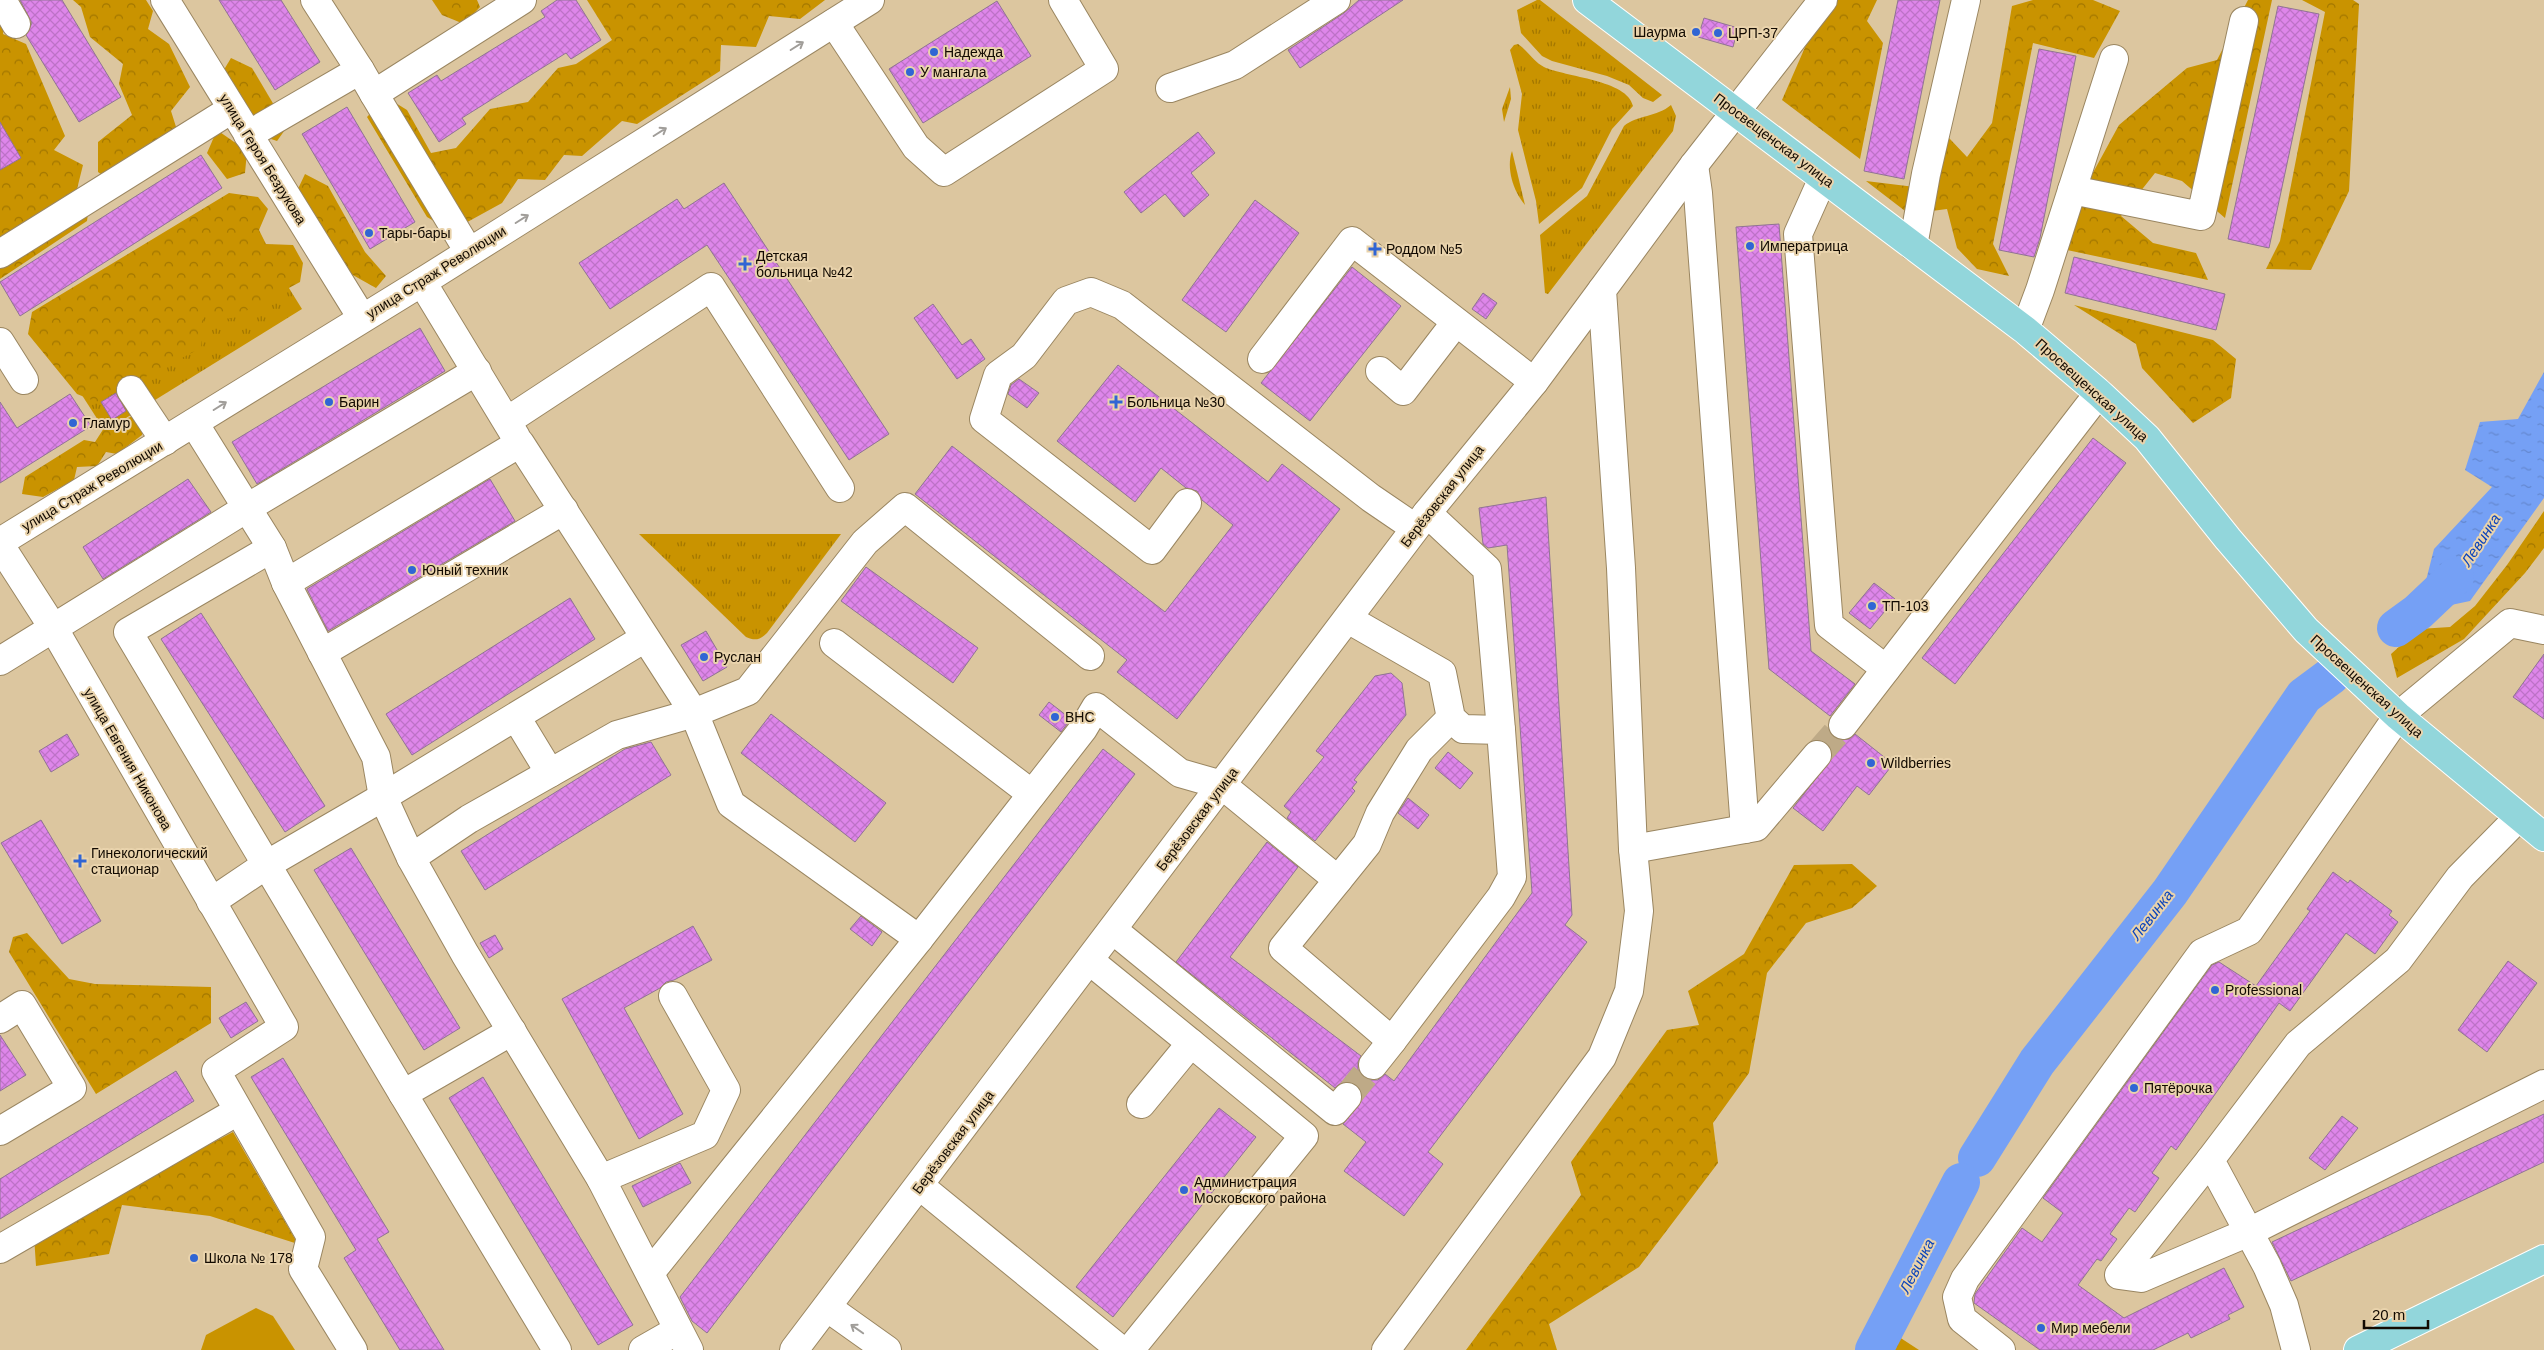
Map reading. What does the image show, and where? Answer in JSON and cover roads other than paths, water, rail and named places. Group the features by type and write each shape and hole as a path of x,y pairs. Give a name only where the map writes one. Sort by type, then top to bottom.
{"main road":[{"name":"Просвещенская улица","path":"1588,0 2025,330 2099,393 2147,438 2228,539 2306,630 2398,716 2536,826"},
{"path":"2358,1350 2544,1259"}],"street":[{"path":"2,0 16,24"},
{"name":"улица Героя Безрукова","path":"165,0 362,318"},
{"path":"316,0 469,252"},
{"path":"374,94 522,0"},
{"name":"улица Страж Революции","path":"0,543 422,282 870,0"},
{"path":"834,23 916,147 944,172 1104,69 1064,0"},
{"path":"1170,88 1235,65 1336,0"},
{"path":"1735,111 1822,0"},
{"path":"1913,246 1926,174 1966,0"},
{"path":"2072,190 2201,216 2244,21"},
{"path":"2025,330 2114,59"},
{"path":"248,135 360,70"},
{"path":"0,254 232,109"},
{"name":"Берёзовская улица","path":"794,1350 828,1308 1421,520 1534,382 1735,111"},
{"path":"1694,165 1698,193 1745,828"},
{"path":"1823,178 1798,234 1829,625 1886,670"},
{"path":"1262,360 1352,242 1534,382"},
{"path":"422,282 513,432 694,713 731,804 919,939"},
{"path":"286,583 513,432 710,287 840,488"},
{"path":"1386,1350 1602,1057 1629,991 1639,911 1633,849 1621,568 1602,290"},
{"path":"1187,503 1152,550 984,419 998,375 1024,356 1066,301 1090,292 1122,305 1371,498 1421,520 1487,569 1512,876 1501,897 1373,1065"},
{"path":"1380,371 1403,391 1456,322"},
{"path":"0,342 24,380"},
{"path":"0,661 247,508 477,371"},
{"path":"132,390 165,441"},
{"path":"1843,725 2099,393"},
{"path":"194,423 272,548 286,583 376,756 383,798 411,858 600,1179 684,1340 644,1350"},
{"path":"411,858 469,819 617,734 694,713 748,691 865,542 905,508 1090,656"},
{"path":"322,653 564,510"},
{"name":"улица Евгения Никонова","path":"0,543 54,629 284,1027 216,1071 238,1111"},
{"path":"272,548 128,632 557,1350"},
{"path":"1348,618 1442,673 1451,718 1463,729 1501,730"},
{"path":"2001,1350 1962,1319 1957,1298 1965,1279 2202,953 2249,931 2398,716 2510,623 2544,630"},
{"path":"211,902 266,865 383,798 645,638"},
{"path":"834,643 1032,794"},
{"path":"650,1273 919,939 1082,729 1096,708 1180,773 1222,786 1338,880"},
{"path":"516,717 550,773"},
{"path":"1392,1042 1283,948 1367,844 1380,813 1419,750 1451,718"},
{"path":"1633,849 1756,826 1818,755"},
{"path":"2536,826 2460,877 2398,960 2298,1044 2119,1275 2141,1278 2249,1232 2544,1084"},
{"path":"1113,930 1336,1111 1347,1097"},
{"path":"1090,961 1304,1136 1130,1350"},
{"path":"600,1179 705,1135 726,1090 673,996"},
{"path":"0,1019 22,1005 72,1088 0,1132"},
{"path":"403,1094 512,1031"},
{"path":"1142,1104 1191,1043"},
{"path":"0,1249 238,1111 311,1237 303,1269 353,1350"},
{"path":"2210,1160 2249,1232 2284,1305 2296,1350"},
{"path":"920,1186 1121,1350"},
{"path":"828,1308 887,1350"}],"water":[{"path":"2544,372 2544,498 2470,601 2418,612 2434,549 2492,487 2465,470 2480,422 2518,419"}],"waterway":[{"name":"Левинка","path":"2396,628 2418,612 2455,577"},
{"name":"Левинка","path":"1977,1158 2037,1062 2170,892 2304,696 2331,676"},
{"name":"Левинка","path":"1874,1350 1961,1182"}],"tunnel":[{"path":"1817,755 1843,725"},
{"path":"1347,1097 1373,1065"}],"place":[{"name":"Шаурма","path":"1696,32"},
{"name":"ЦРП-37","path":"1718,33"},
{"name":"Надежда","path":"934,52"},
{"name":"У мангала","path":"910,72"},
{"name":"Тары-бары","path":"369,233"},
{"name":"Императрица","path":"1750,246"},
{"name":"Роддом №5","path":"1375,249"},
{"name":"Детская больница №42","path":"745,264"},
{"name":"Барин","path":"329,402"},
{"name":"Больница №30","path":"1116,402"},
{"name":"Гламур","path":"73,423"},
{"name":"Юный техник","path":"412,570"},
{"name":"ТП-103","path":"1872,606"},
{"name":"Руслан","path":"704,657"},
{"name":"ВНС","path":"1055,717"},
{"name":"Wildberries","path":"1871,763"},
{"name":"Гинекологический стационар","path":"80,861"},
{"name":"Professional","path":"2215,990"},
{"name":"Пятёрочка","path":"2134,1088"},
{"name":"Администрация Московского района","path":"1184,1190"},
{"name":"Школа № 178","path":"194,1258"},
{"name":"Мир мебели","path":"2041,1328"}]}
